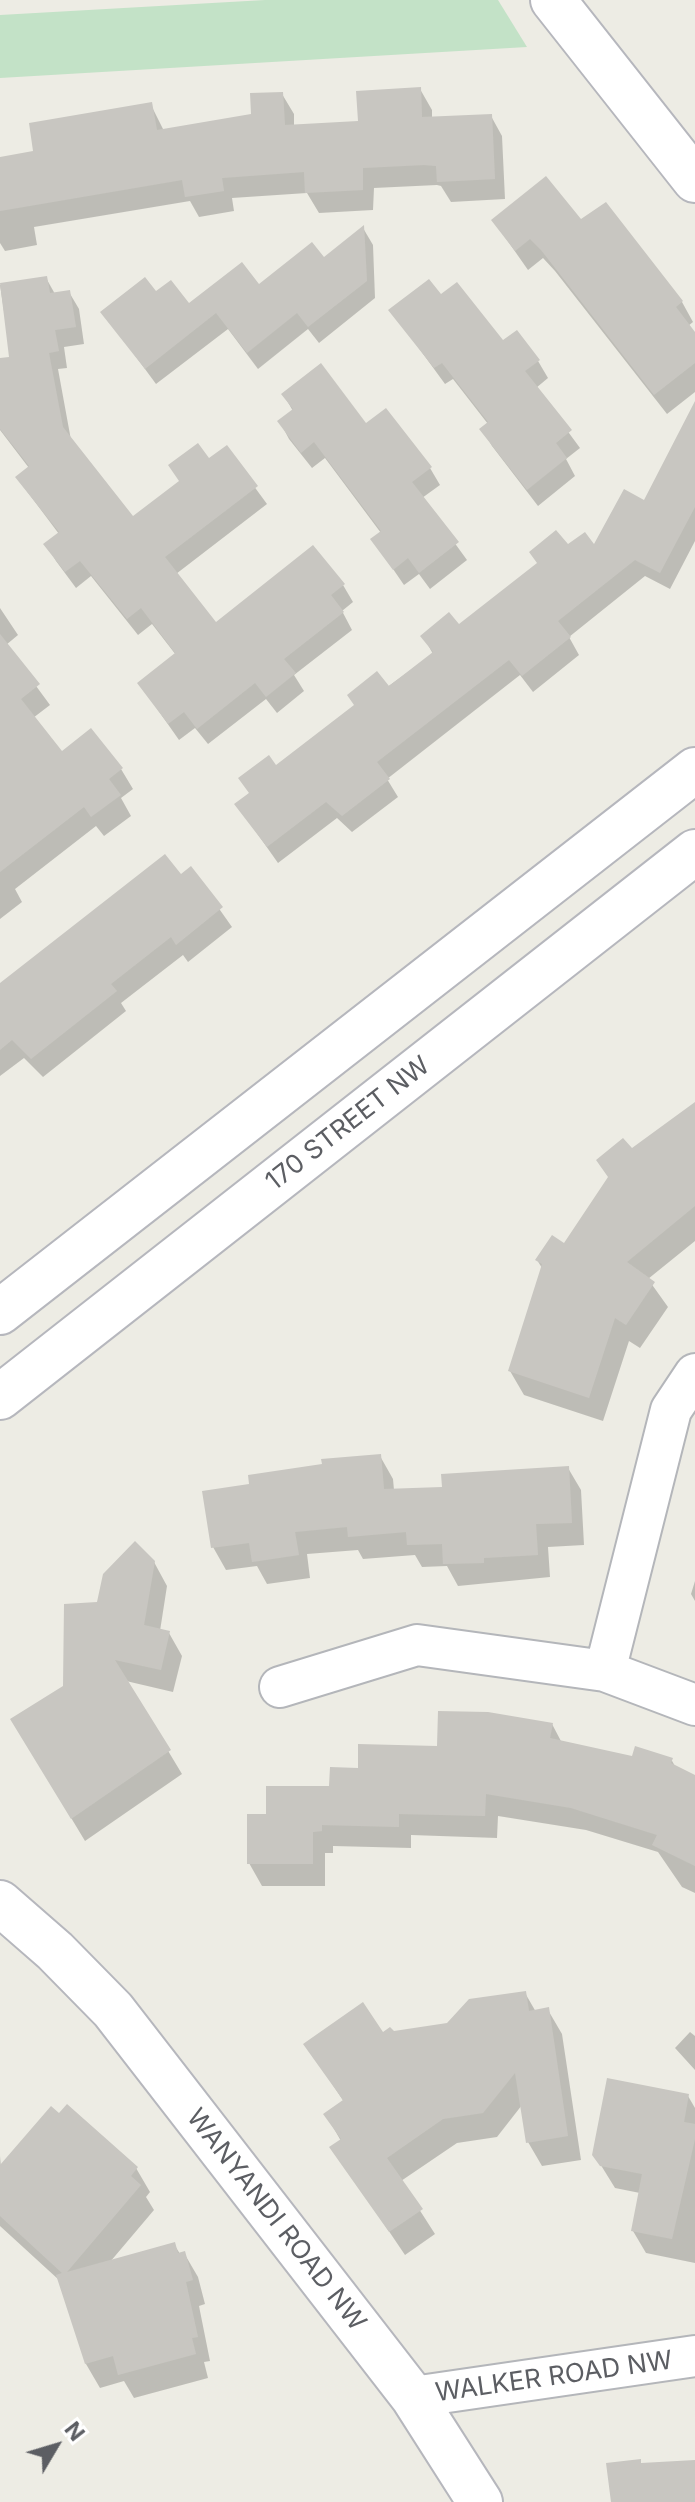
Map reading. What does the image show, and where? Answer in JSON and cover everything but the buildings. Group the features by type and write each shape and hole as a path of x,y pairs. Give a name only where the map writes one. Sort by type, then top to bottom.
{"main road":[{"path":"553,0 695,180"},
{"path":"0,1312 695,770"},
{"name":"170 STREET NW","path":"0,1397 695,852"},
{"name":"WANYANDI ROAD NW","path":"0,1881 55,1951"},
{"name":"WANYANDI ROAD NW","path":"0,1903 55,1951 113,2010 413,2397 480,2502"}],"street":[{"path":"605,1671 671,1410 695,1374"},
{"path":"280,1687 417,1645 605,1671 695,1705"},
{"name":"WALKER ROAD NW","path":"413,2397 695,2356"}],"green space":[{"path":"265,0 498,0 527,47 0,78 0,15"}]}
